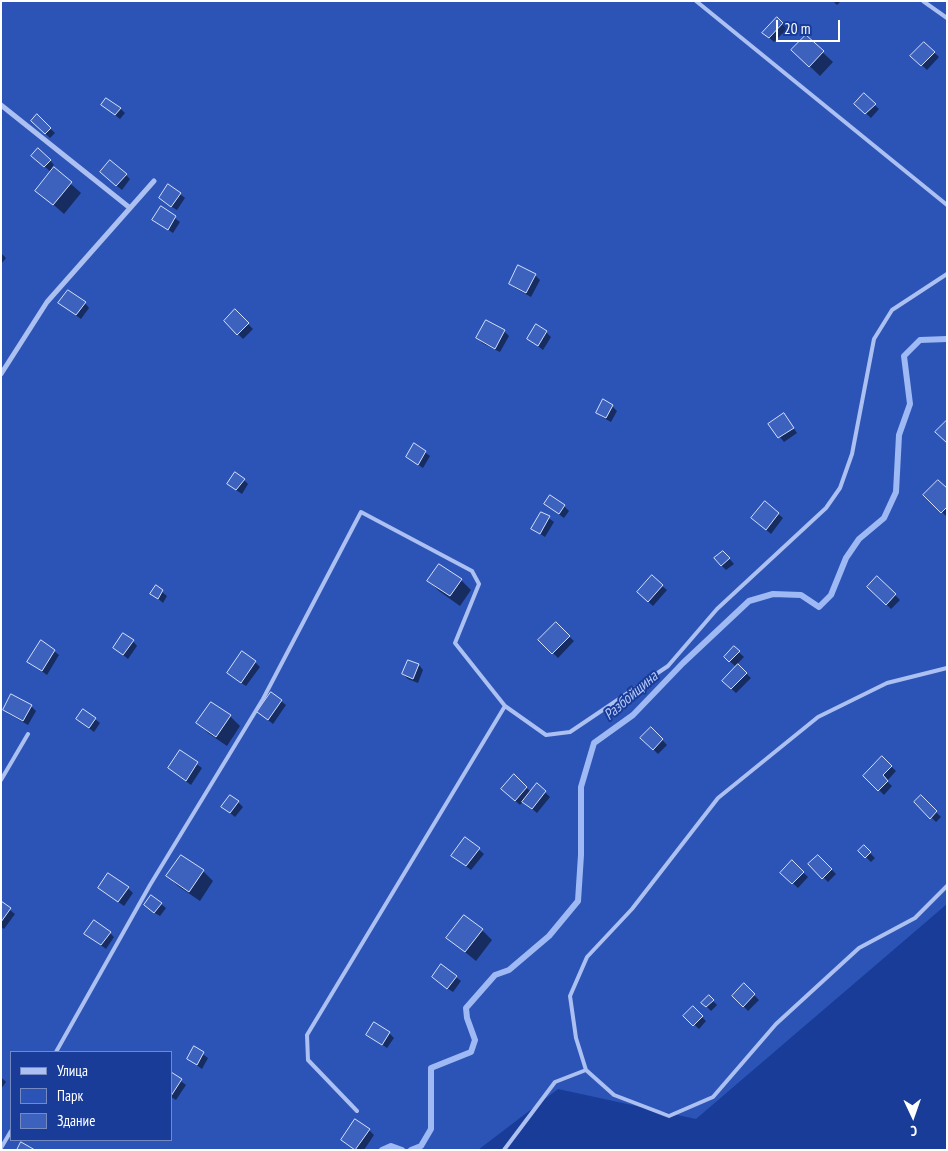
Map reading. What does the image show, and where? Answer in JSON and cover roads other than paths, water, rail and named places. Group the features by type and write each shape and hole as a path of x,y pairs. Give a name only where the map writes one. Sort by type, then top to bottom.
{"street":[{"path":"1,105 130,208"},
{"path":"1,374 47,302 154,181"}],"lane":[{"path":"696,1 947,205"},
{"path":"923,1 947,18"},
{"path":"57,1051 150,886 263,698 361,512 472,571 479,584 455,643 505,706 546,735 570,732 668,666 717,609 826,508 840,488 852,454 874,339 892,310 947,274"},
{"path":"947,668 887,683 818,717 718,798 632,909 587,957 570,996 576,1038 586,1070 614,1095 669,1116 713,1097 776,1024 859,948 915,918 947,886"},
{"path":"357,1111 308,1060 307,1035 505,706"},
{"path":"1,780 28,734"},
{"path":"504,1150 555,1082 586,1070"},
{"path":"1,1148 10,1133"}],"waterway":[{"name":"Разбойщина","path":"411,1150 421,1146 431,1129 431,1068 471,1052 475,1040 467,1018 466,1008 495,975 509,970 549,936 578,901 581,855 581,787 594,743 633,715 683,663 749,601 773,594 801,595 819,607 831,595 846,558 859,539 884,518 896,492 899,435 910,404 904,356 920,340 947,339"},
{"name":"Разбойщина","path":"382,1150 391,1146 402,1150"}]}
